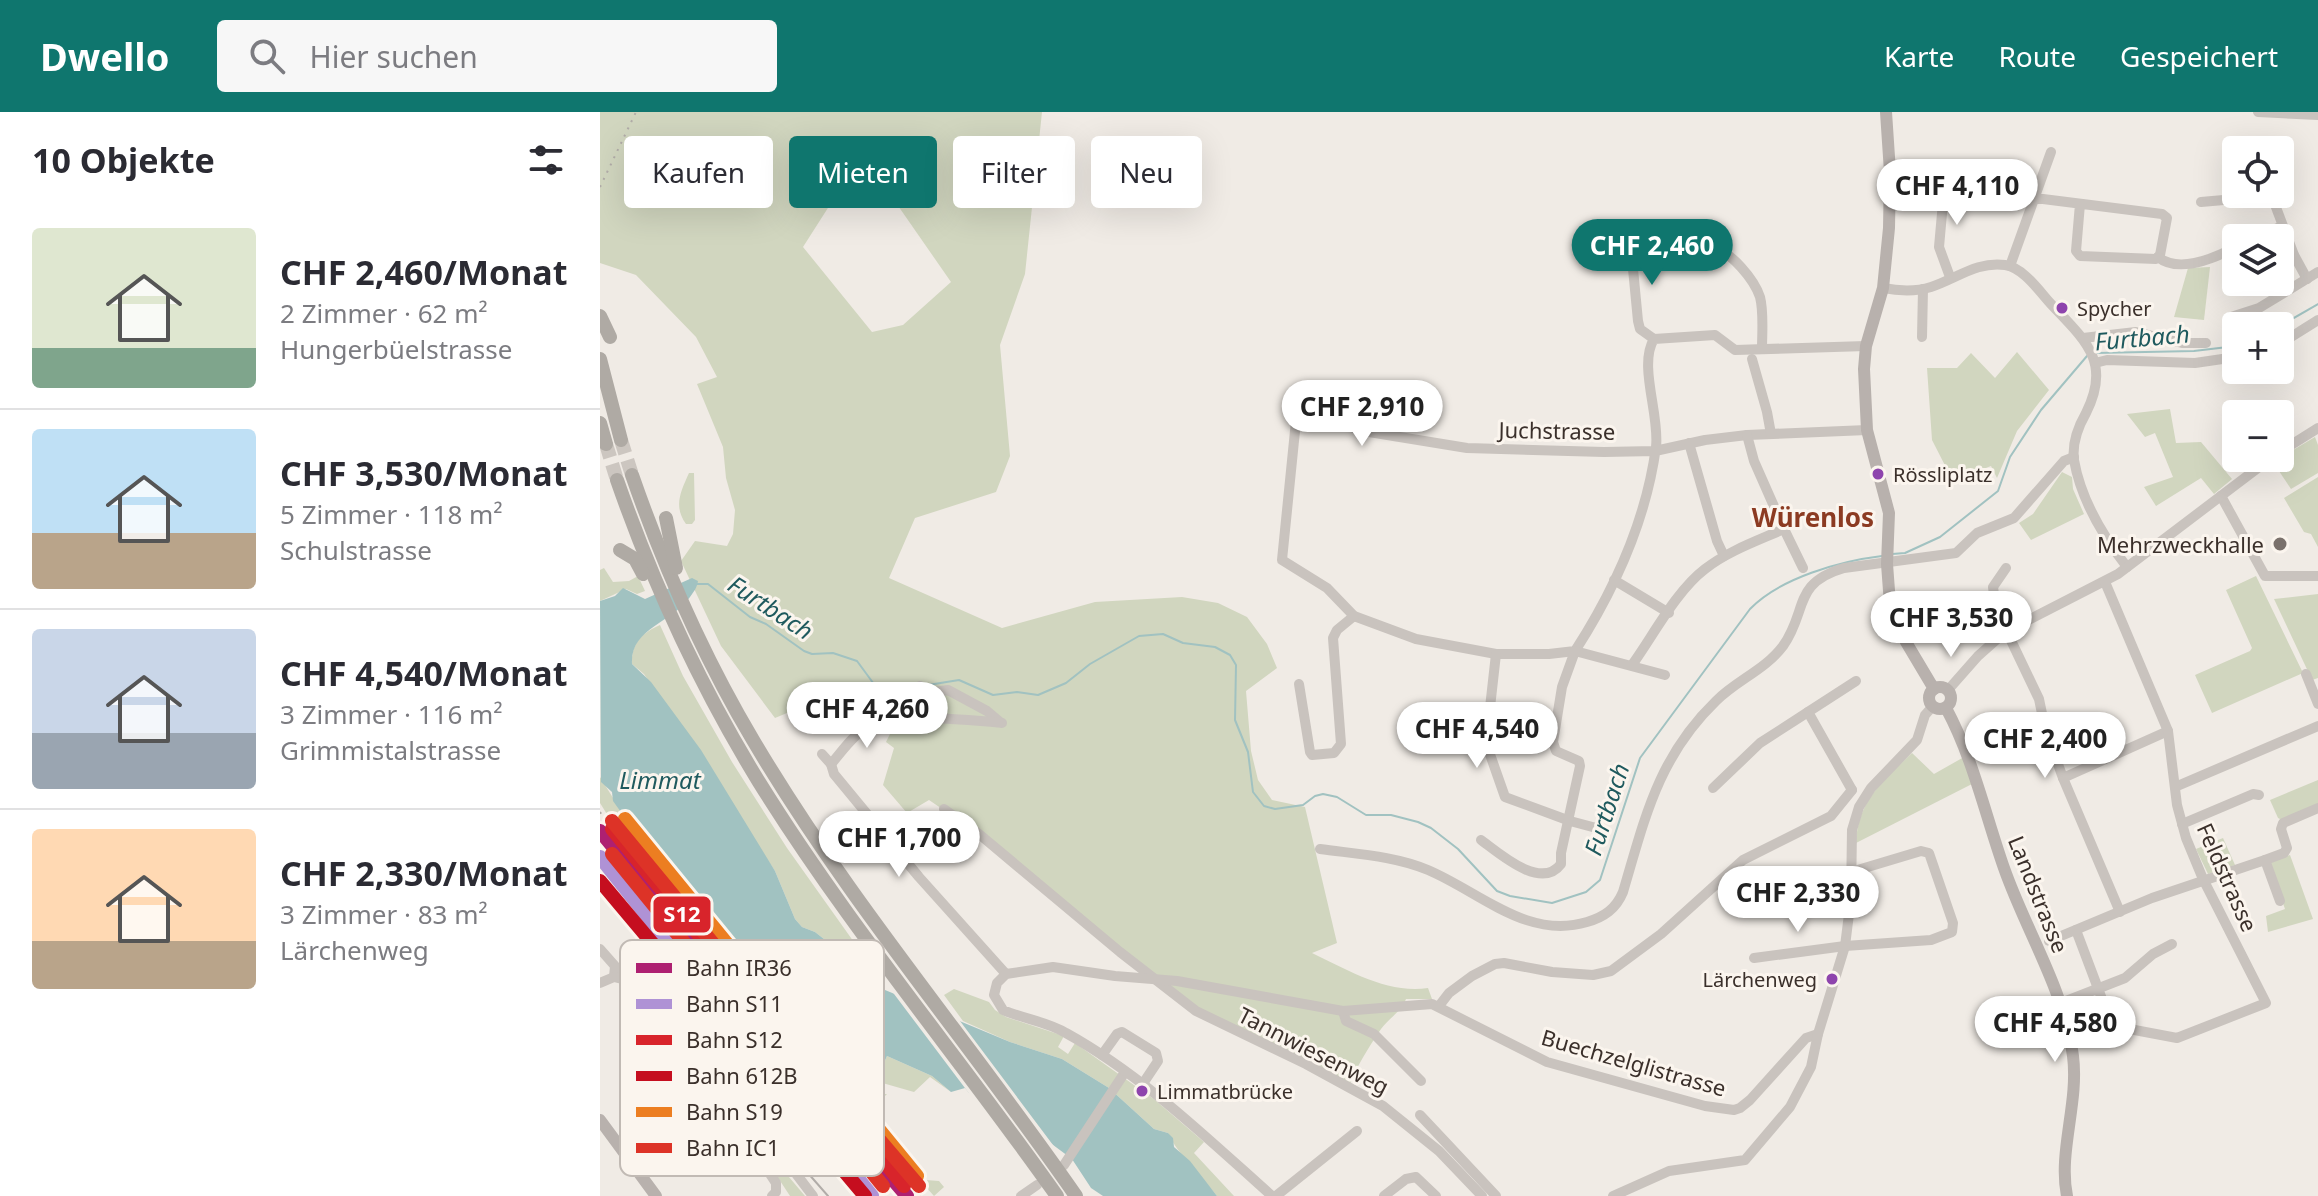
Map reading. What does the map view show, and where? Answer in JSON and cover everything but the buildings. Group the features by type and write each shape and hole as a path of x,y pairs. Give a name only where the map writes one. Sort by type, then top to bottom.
{"highway":[{"path":"600,316 610,337"},
{"path":"600,359 621,440"},
{"path":"600,423 606,444"},
{"path":"632,475 676,579"},
{"path":"617,480 649,577"},
{"path":"666,518 682,604 742,722 854,895 1076,1196"},
{"path":"620,550 635,559 649,577 719,713 772,803 867,940"},
{"path":"884,964 1057,1196"}],"main road":[{"path":"1886,112 1890,172 1889,228 1883,288 1866,346 1867,430 1889,513 1890,604 1906,642 1951,699 1939,707 1929,699 1941,689"},
{"name":"Landstrasse","path":"1939,707 1959,733 2009,882 2061,1003 2075,1073 2065,1177 2067,1196"},
{"path":"600,1120 620,1147"},
{"path":"641,1176 656,1196"}],"street":[{"path":"2258,112 2318,115"},
{"path":"2010,266 2051,152"},
{"path":"1945,180 1939,247 1950,277"},
{"path":"2201,202 2269,196 2281,224"},
{"path":"2036,199 2162,214 2167,218 2158,257"},
{"path":"2080,204 2076,251 2080,256 2158,257 2163,261 2193,263 2222,254"},
{"path":"1605,249 1713,247 1729,255 1759,295 1762,349"},
{"path":"1631,248 1640,329 1654,339 1711,335 1719,337 1727,347 1735,350 1866,346"},
{"path":"2294,251 2307,279"},
{"path":"1883,288 1923,289 1984,266 2010,266 2029,280 2083,338 2098,374 2095,394 2077,435 2074,457 2080,486 2091,513 2127,567"},
{"path":"2247,312 2259,308 2318,272"},
{"path":"1922,337 1923,289"},
{"path":"2294,335 2318,320"},
{"path":"2083,338 2136,332 2182,353 2206,343"},
{"path":"1481,840 1526,871 1545,874 1556,870 1561,864 1580,766 1579,761 1556,751 1553,742 1562,687 1575,651 1594,622 1638,528 1655,451 1657,425 1648,362 1649,348 1654,339"},
{"path":"2093,357 2107,360 2182,353 2222,356"},
{"path":"1752,359 1771,434"},
{"name":"Juchstrasse","path":"1354,616 1319,582 1282,560 1296,421 1337,423 1369,432 1467,448 1655,451 1747,435 1867,430"},
{"path":"2294,443 2318,428"},
{"path":"1747,435 1754,461 1803,568"},
{"path":"1689,443 1724,556"},
{"path":"1320,849 1399,861 1427,870 1529,923 1558,928 1604,915 1616,905 1623,892 1648,805 1660,776 1703,716 1726,692 1757,671 1783,646 1806,592 1817,579 1844,568 1889,559 1951,555 1977,533 2010,521 2064,461 2074,457"},
{"path":"1941,689 2005,632 2105,582 2253,472"},
{"path":"2221,496 2265,576 2318,576"},
{"path":"1632,665 1695,579 1724,556 1784,529"},
{"path":"2006,568 1993,587 1996,609 2039,699 2045,728 2063,778 2120,912"},
{"path":"1614,580 1669,613"},
{"name":"Feldstrasse","path":"2098,990 2108,1015 2115,1023 2124,1028 2141,1029 2170,1038 2266,1003 2203,879 2182,824 2168,731 2105,582"},
{"path":"1299,684 1312,755 1334,753 1341,744 1333,638 1337,630 1354,616 1416,639 1496,654 1575,651 1665,675"},
{"path":"1496,654 1486,743 1505,797 1604,833"},
{"path":"2306,674 2318,704"},
{"path":"1713,788 1760,743 1856,681"},
{"path":"831,764 866,728 878,723 940,717 1002,723 952,691 928,693 922,688"},
{"path":"1613,1196 1669,1171 1740,1162 1751,1156 1790,1107 1811,1067 1845,946 1852,830 1859,807 1866,795 1917,740 1925,715 1939,707"},
{"path":"1808,712 1852,790 1866,795"},
{"path":"2175,787 2318,726"},
{"path":"2063,778 2168,731"},
{"path":"822,754 831,764 834,774 890,842 1006,974 999,980 994,992 1003,1010 1055,1027 1102,1055 1188,1120 1274,1196 1357,1131"},
{"path":"1439,1006 1449,993 1495,964 1593,975 1611,971 1661,934 1743,860 1831,816 1852,790"},
{"path":"2182,824 2253,794 2259,795"},
{"path":"2049,941 2203,879 2284,853 2287,848 2281,829 2283,823 2318,808"},
{"name":"Tannwiesenweg","path":"944,809 979,834 1167,990 1212,1021 1306,1064 1383,1106 1439,1151 1482,1196"},
{"path":"1754,958 1845,946 1931,940 1952,932 1953,923 1929,853 1921,851 1851,872"},
{"path":"2265,860 2280,901"},
{"path":"2076,930 2098,990"},
{"path":"2061,1003 2125,978 2153,954 2172,944"},
{"path":"600,949 615,966 614,977"},
{"name":"Buechzelglistrasse","path":"1006,974 1053,967 1157,980 1343,1011 1424,1004 1439,1006 1547,1062 1705,1106 1734,1110 1750,1100 1806,1038 1818,1034"},
{"path":"600,983 614,977 620,978"},
{"path":"1343,1011 1346,1021 1374,1034 1421,1081"},
{"path":"1102,1055 1117,1034 1122,1032 1156,1053 1158,1061 1142,1085"},
{"path":"1066,1162 1125,1072"},
{"path":"1420,1115 1496,1196"},
{"path":"771,1176 776,1183 776,1192 772,1196"},
{"path":"798,1176 813,1196"},
{"path":"1384,1196 1406,1179 1416,1177 1436,1196"},
{"path":"1021,1196 1037,1185"}],"green space":[{"path":"600,112 1042,112 1039,136 953,136 953,208 1032,208 1025,274 1000,345 1010,456 996,492 915,518 889,578 1002,628 1095,602 1182,597 1218,603 1247,617 1267,644 1277,668 1246,691 1251,751 1258,780 1272,800 1305,807 1337,943 1312,953 1383,984 1428,988 1432,999 1406,999 1372,1043 1349,1087 1212,1021 979,834 929,800 907,813 883,785 894,748 886,742 896,722 817,727 799,708 775,718 721,646 681,561 695,541 727,546 733,534 735,510 726,478 723,447 697,384 717,377 696,337 636,275 600,263","holes":["789,136 937,136 937,208 900,208 951,282 903,325 872,332 803,247 828,208 789,208"]},
{"path":"2210,267 2204,320 2174,317 2188,268"},
{"path":"2017,352 2049,390 2017,431 1997,478 1991,466 1953,481 1932,440 1927,368 1957,368 1971,353 1995,378"},
{"path":"2170,409 2176,443 2201,442 2222,467 2222,472 2232,479 2214,494 2201,478 2156,506 2144,487 2173,477 2155,433 2145,437 2127,414"},
{"path":"2315,437 2318,473 2291,489 2280,472 2294,472 2294,450"},
{"path":"2062,472 2072,477 2073,489 2084,514 2031,540 2019,523 2033,514"},
{"path":"689,473 694,473 695,520 692,524 686,524 679,505"},
{"path":"2318,477 2318,547 2311,534 2304,532 2284,498"},
{"path":"604,568 613,582 629,581 638,576 645,591 637,594 626,589 600,601 600,570"},
{"path":"2256,576 2303,673 2212,713 2195,675 2252,648 2226,590"},
{"path":"2318,594 2318,678 2312,680 2274,599"},
{"path":"660,625 683,676 732,762 787,848 852,940 825,940 802,927 795,919 775,871 644,674 632,664 633,650 648,632"},
{"path":"1912,753 1934,774 1964,757 1972,784 1856,843 1867,803 1882,782"},
{"path":"600,777 641,843 674,886 724,940 707,940 633,856 600,803"},
{"path":"2318,780 2318,804 2282,820 2278,818 2270,800"},
{"path":"2223,838 2235,865 2208,874 2196,849"},
{"path":"2290,855 2313,919 2268,932 2266,916 2285,909 2269,863"},
{"path":"954,989 989,1002 1006,1017 1064,1036 1058,1047 1068,1054 1075,1043 1155,1100 1204,1142 1194,1153 1234,1196 1217,1196 1168,1133 1154,1129 1109,1088 1062,1059 1010,1042 963,1021 944,995"},
{"path":"887,1056 932,1076 951,1092 930,1077 914,1092 884,1083"},
{"path":"884,1128 926,1180 939,1181 944,1187 934,1196 884,1140"},
{"path":"777,1176 788,1176 805,1196 790,1196"}],"water":[{"name":"Limmat","path":"692,578 698,581 682,606 644,634 633,652 632,664 651,682 701,750 775,871 795,919 802,927 825,940 724,940 674,886 613,801 612,792 601,782 600,601 615,596 623,588 645,599"},
{"name":"Limmat","path":"884,990 1010,1042 1062,1059 1109,1088 1154,1129 1173,1138 1174,1147 1190,1161 1217,1196 1103,1196 1091,1188 1072,1159 1018,1119 965,1088 951,1092 932,1076 887,1056 884,1063"}],"pier":[{"path":"888,986 954,1013 1056,1149 974,1100"}],"waterway":[{"name":"Furtbach","path":"2294,318 2318,304"},
{"name":"Furtbach","path":"2096,353 2222,348"},
{"name":"Furtbach","path":"1892,554 1905,553 1940,537 1998,491 2010,457 2041,410 2087,356"},
{"name":"Furtbach","path":"928,685 959,680 993,695 1017,692 1038,695 1066,683 1090,664 1139,636 1163,634 1183,643 1215,647 1230,655 1236,665 1235,720 1248,752 1253,792 1264,806 1275,809 1303,805 1323,794 1337,797 1366,815 1391,815 1418,822 1458,849 1497,891 1552,903 1586,892 1600,880 1640,758 1750,609 1777,588 1794,580 1848,562 1882,556"},
{"name":"Furtbach","path":"697,584 708,584 750,617 766,624 804,651 812,654 833,653 857,661 882,695 901,696 918,689"}],"tunnel":[{"path":"621,440 632,475"},
{"path":"606,444 617,480"}],"tram line":[{"path":"810,1176 828,1196"}],"railway":[{"path":"600,187 636,112"},
{"path":"600,812 655,890"},
{"path":"600,858 619,884"},
{"path":"617,866 671,940"},
{"path":"643,884 693,940"},
{"path":"884,1155 920,1196"},
{"path":"849,1176 865,1196"}],"rail line":[{"name":"S19","path":"625,819 724,940"},
{"name":"IC1","path":"612,821 710,940"},
{"name":"S12","path":"612,829 703,940"},
{"name":"IR36","path":"600,831 690,940"},
{"name":"IC1","path":"612,854 682,940"},
{"name":"S11","path":"600,857 667,940"},
{"name":"612B","path":"600,881 650,940"},
{"name":"S19","path":"884,1136 917,1176"},
{"name":"IC1","path":"884,1145 919,1186"},
{"name":"S12","path":"884,1162 904,1186"},
{"name":"IR36","path":"884,1169 907,1196"},
{"name":"612B","path":"848,1176 865,1196"},
{"name":"S11","path":"856,1176 872,1196"},
{"name":"IC1","path":"875,1176 883,1186"}],"place":[{"name":"Spycher","path":"2062,308"},
{"name":"Rössliplatz","path":"1878,474"},
{"name":"Mehrzweckhalle","path":"2280,544"},
{"name":"Lärchenweg","path":"1832,979"},
{"name":"Limmatbrücke","path":"1142,1091"}],"district":[{"name":"Würenlos","path":"1813,517"}]}
